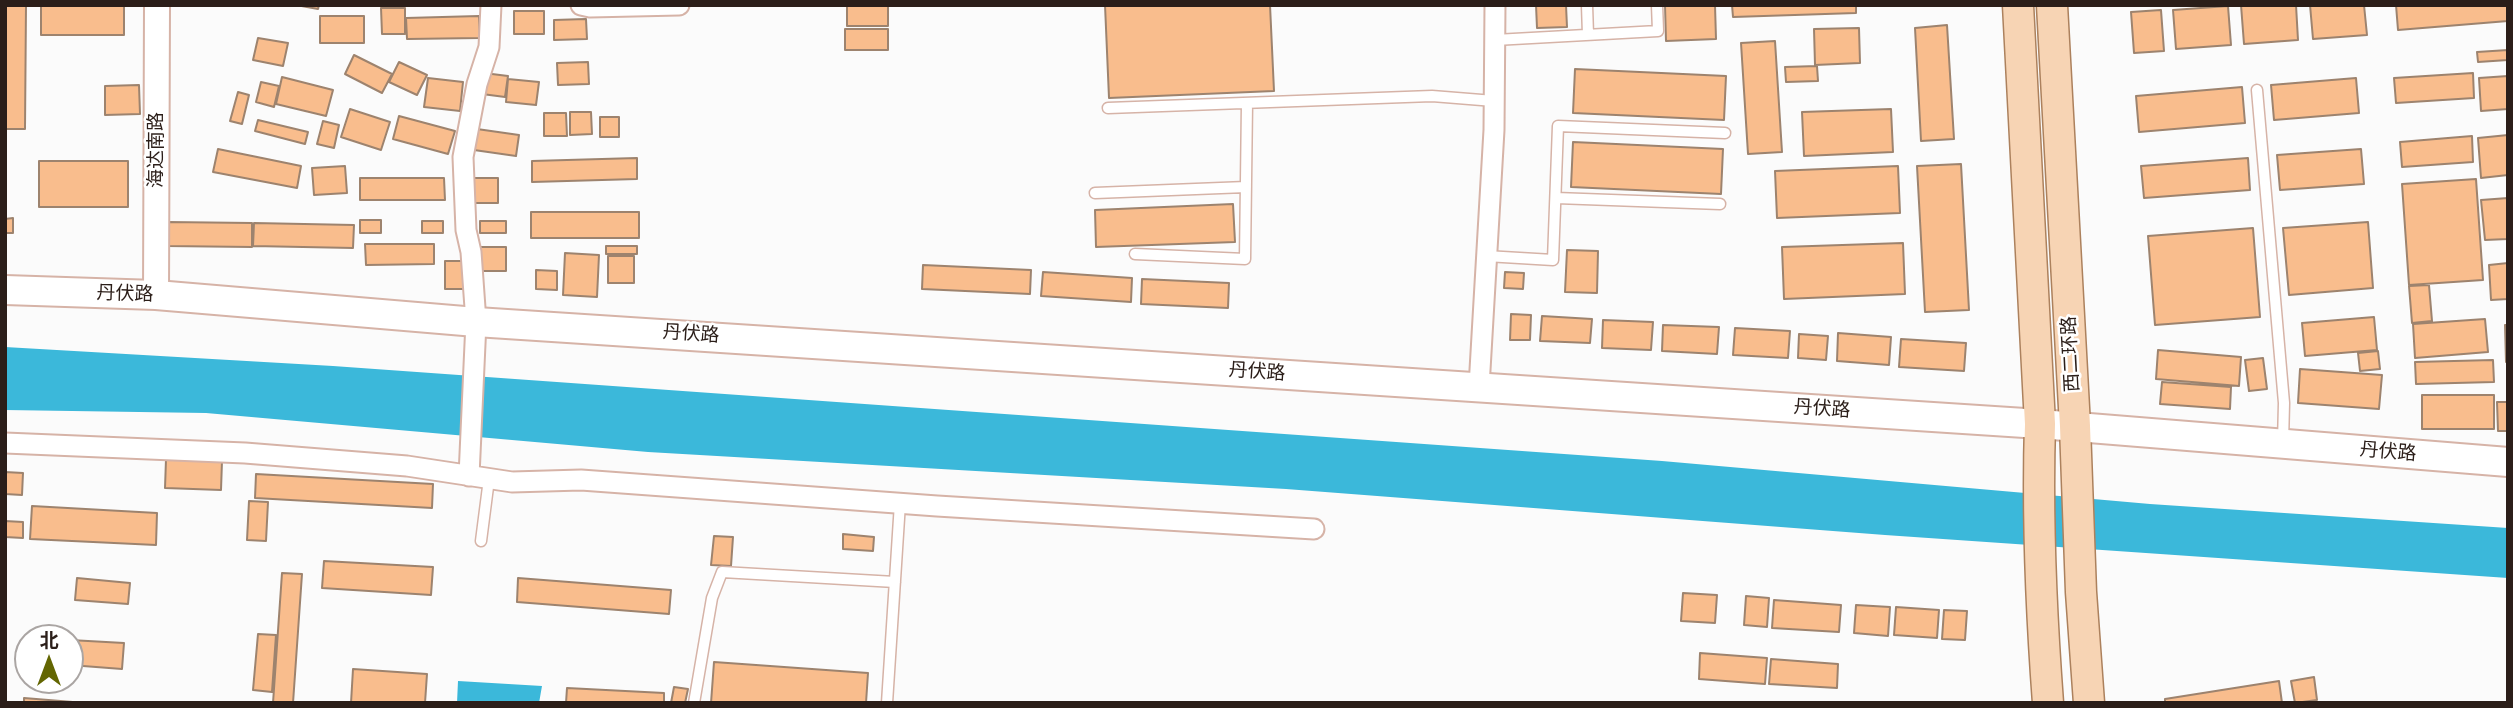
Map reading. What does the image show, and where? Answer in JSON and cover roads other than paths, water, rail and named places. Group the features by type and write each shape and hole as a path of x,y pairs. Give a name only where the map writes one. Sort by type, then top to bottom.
{"main road":[{"name":"西二环路","path":"2018,5 2040,424 2040,596 2048,703"},
{"name":"西二环路","path":"2052,5 2075,426 2081,592 2089,703"},
{"name":"丹伏路","path":"5,290 156,295 476,322 2075,426 2508,462"}],"street":[{"name":"海达南路","path":"156,295 157,5"},
{"path":"470,468 476,322 471,252 466,230 463,157 477,84 489,47 491,5"},
{"path":"581,5 679,5"},
{"path":"1479,387 1494,101 1495,5"},
{"path":"5,443 245,453 407,466 470,468 489,479 512,482 581,480 1314,529"}],"lane":[{"path":"1587,5 1588,35"},
{"path":"1494,40 1658,31 1657,5"},
{"path":"2257,90 2284,403 2283,443"},
{"path":"1108,108 1432,96 1494,101"},
{"path":"1135,254 1245,259 1247,103"},
{"path":"1486,256 1553,260 1558,126 1725,134"},
{"path":"1095,193 1246,187"},
{"path":"1556,198 1720,204"},
{"path":"481,541 489,479"},
{"path":"887,703 900,503"},
{"path":"694,703 712,598 722,572 895,582"}],"water":[{"path":"5,347 333,366 1662,461 2150,504 2508,528 2508,578 1885,535 1286,489 648,452 206,413 5,410"},
{"path":"458,681 542,686 539,703 457,703"}]}
